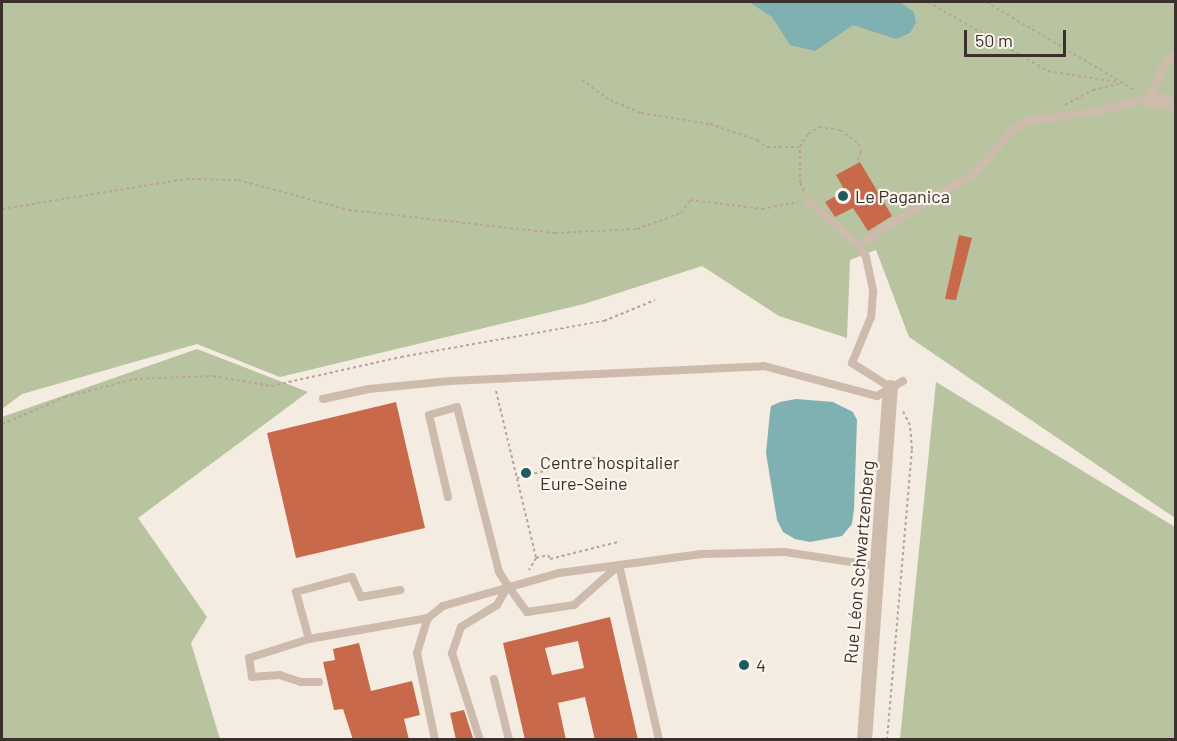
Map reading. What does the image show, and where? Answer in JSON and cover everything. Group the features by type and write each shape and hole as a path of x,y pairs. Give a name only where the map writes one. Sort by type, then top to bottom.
{"street":[{"path":"1148,99 1176,102"},
{"name":"Rue Léon Schwartzenberg","path":"864,740 876,566 891,409 897,384"}],"lane":[{"path":"858,245 974,173 1018,125 1047,116 1094,112 1148,99 1166,61 1176,55"},
{"path":"808,201 858,245 866,257 873,291 869,332 852,363 897,384"},
{"path":"323,399 369,389 450,381 764,366 862,394 878,396 897,384"},
{"path":"448,497 429,415 457,407 494,567 527,612 573,605 619,564"},
{"path":"319,681 302,682 280,675 252,677 249,658 309,639 428,618 443,606 508,586 619,564 785,552 876,566"},
{"path":"619,564 659,740"},
{"path":"309,639 296,592 352,577 361,597 400,590"},
{"path":"480,740 452,653 461,627 497,605 508,586"},
{"path":"428,618 417,653 435,740"},
{"path":"494,679 509,740"}],"path":[{"path":"928,2 1048,71 1098,76 1124,83"},
{"path":"986,2 1148,99"},
{"path":"582,80 610,100 642,112 710,124 757,140 767,147 800,147"},
{"path":"1047,116 1093,90 1124,83"},
{"path":"2,209 186,179 238,180 349,210 555,233 637,229 681,213 690,200 762,209 808,201 800,183 800,147 808,134 828,127 840,130 859,144 861,152 858,160"},
{"path":"2,424 65,397 134,379 213,376 272,386 401,357 604,321 655,300"},
{"path":"496,391 536,558"},
{"path":"887,740 912,449 910,425 903,411 891,409"},
{"path":"517,478 598,457"},
{"path":"529,581 527,572 536,558 548,555 550,559 618,542"}],"green space":[{"path":"2,2 1175,2 1175,518 909,337 876,250 850,260 847,338 779,316 702,266 584,304 280,377 197,344 22,394 2,409"},
{"path":"197,349 308,392 138,518 207,617 191,643 220,739 2,739 2,417"},
{"path":"936,382 1175,527 1175,739 900,739"}],"water":[{"path":"749,2 900,2 914,12 916,23 910,33 896,39 853,25 815,51 790,45 772,17"},
{"path":"796,399 833,402 853,412 857,420 854,509 852,524 842,536 810,542 795,539 783,532 777,520 766,453 770,412 771,406"}],"building":[{"path":"860,162 892,216 868,231 853,208 835,217 825,202 845,191 836,175"},
{"path":"959,235 972,238 956,300 945,299"},
{"path":"396,402 425,528 296,558 267,433"},
{"path":"610,617 638,740 595,740 585,697 558,703 566,740 525,740 503,643","holes":["578,641 584,668 552,675 545,648"]},
{"path":"359,643 371,691 412,681 420,715 404,719 409,740 353,740 343,709 334,710 323,662 335,660 333,649"},
{"path":"464,710 473,740 456,740 450,713"}],"place":[{"name":"Le Paganica","path":"843,196"},
{"name":"Centre hospitalier Eure-Seine","path":"526,473"},
{"name":"4","path":"744,665"}]}
